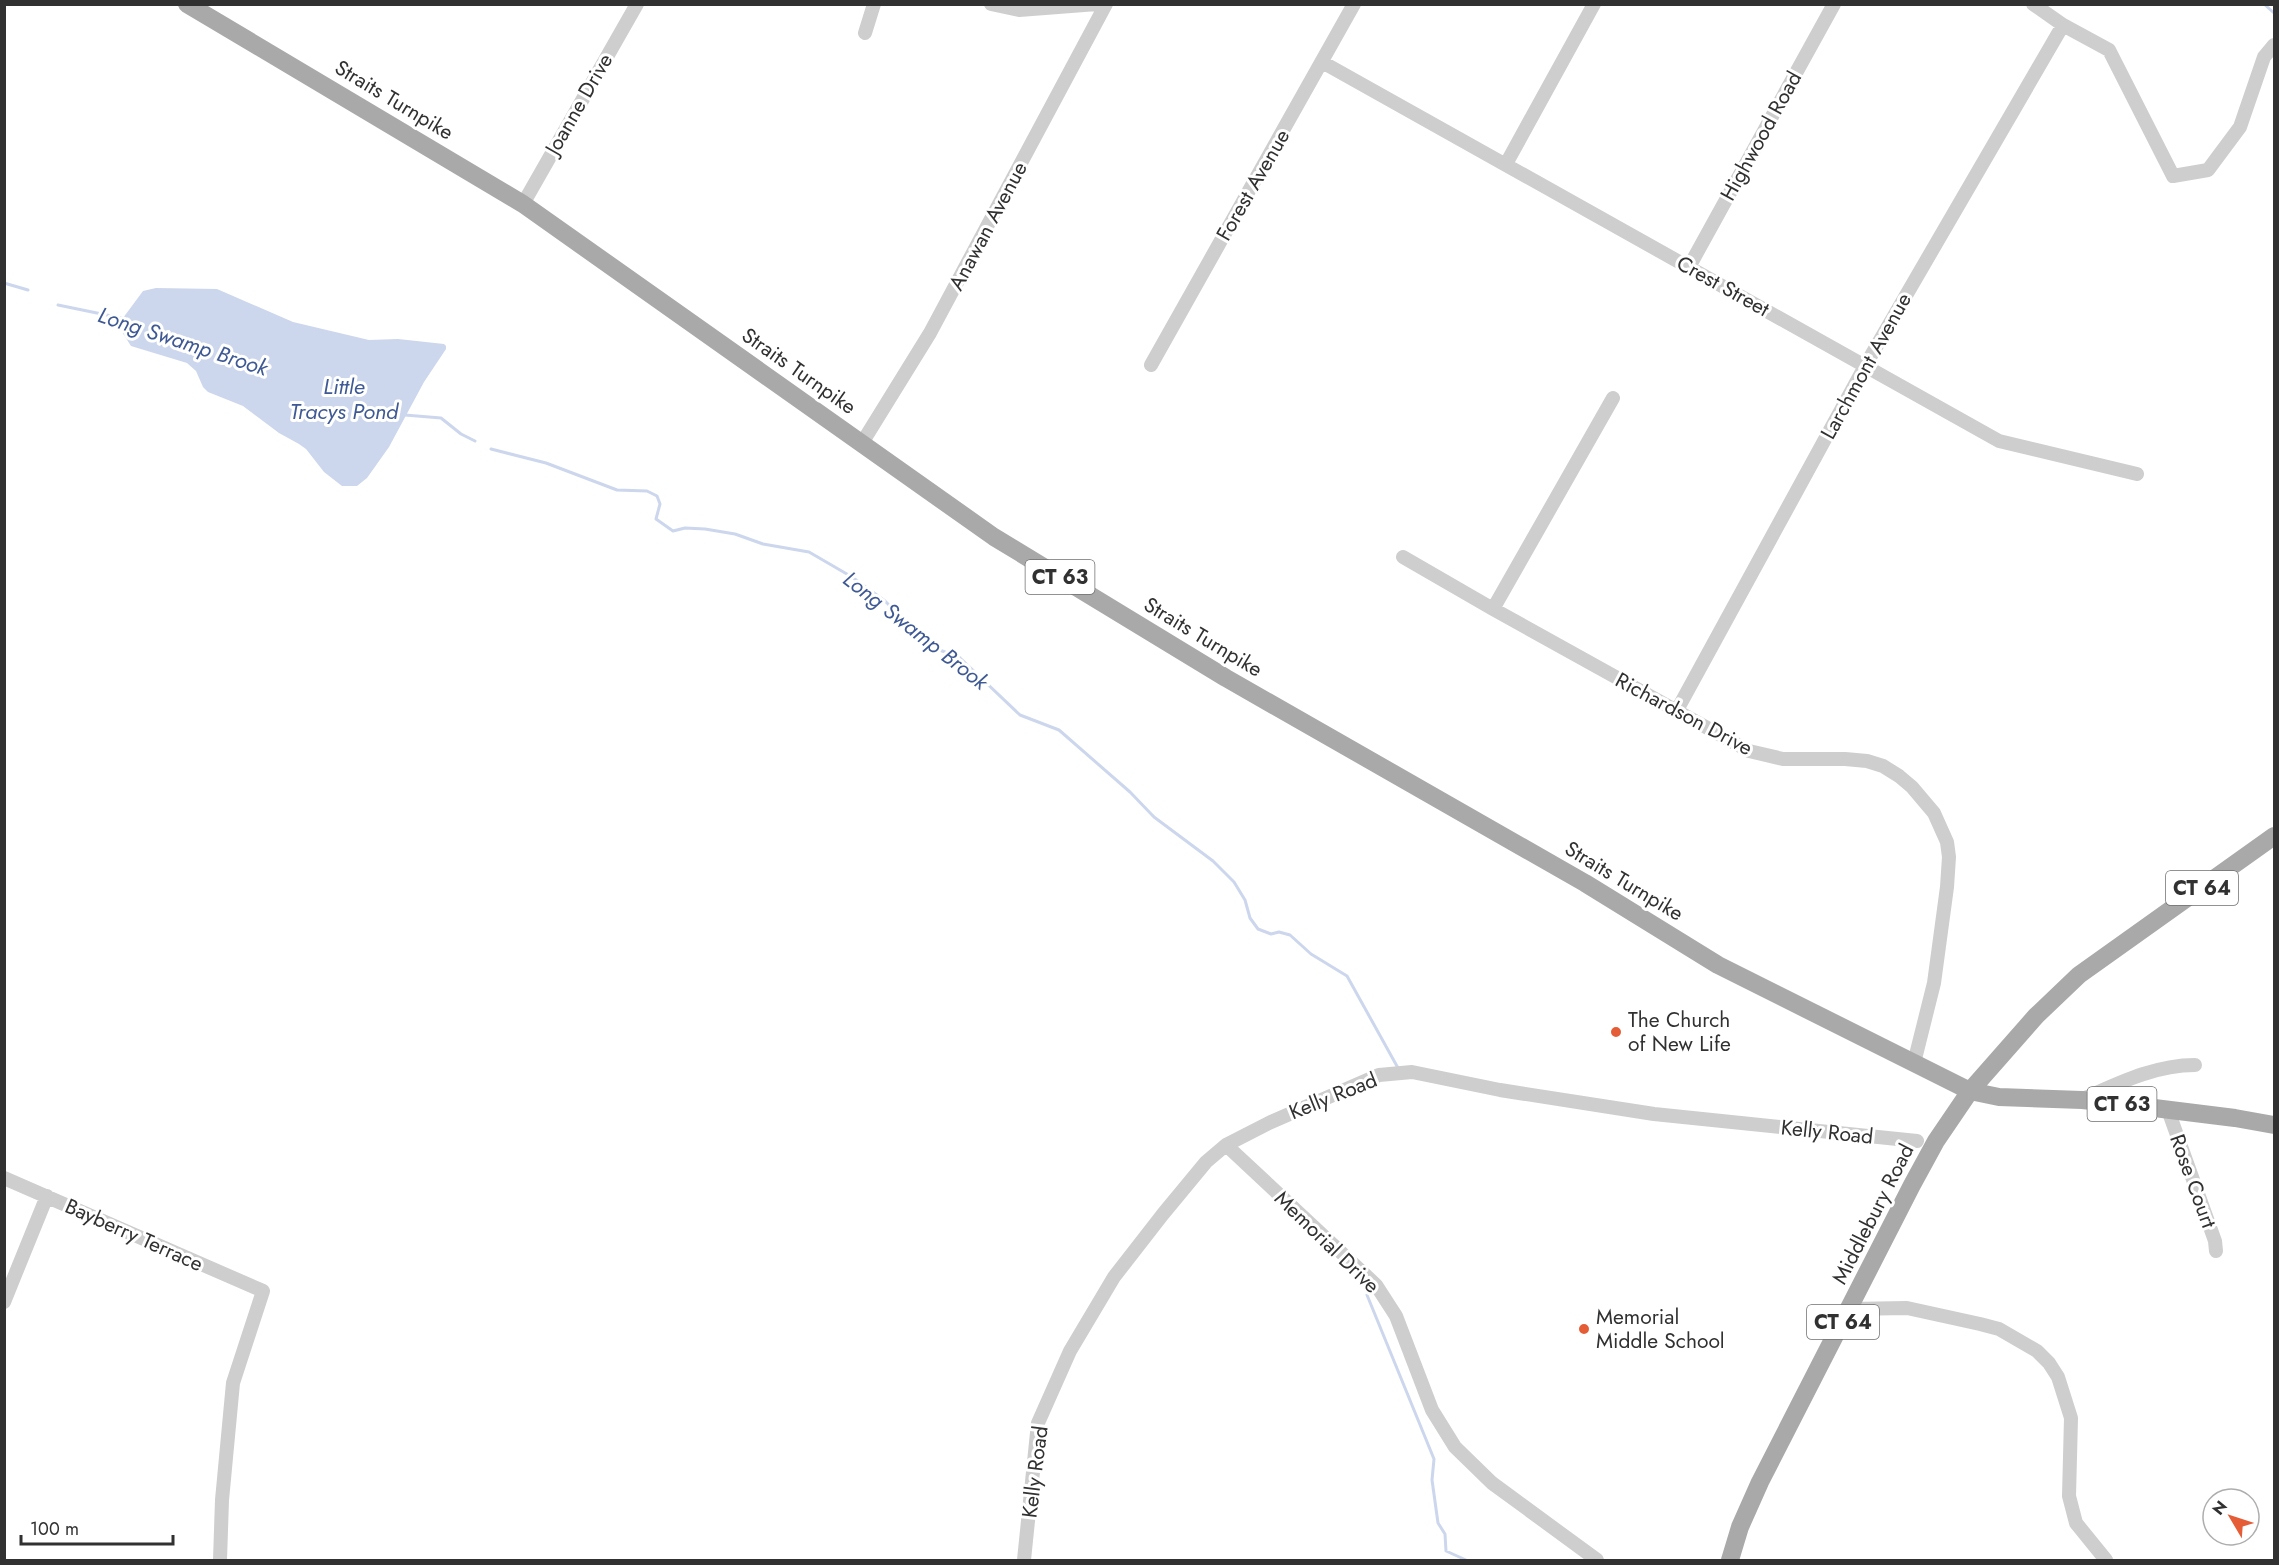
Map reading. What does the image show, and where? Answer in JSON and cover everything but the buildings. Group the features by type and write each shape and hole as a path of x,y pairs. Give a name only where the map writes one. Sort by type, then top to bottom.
{"main road":[{"name":"Straits Turnpike","path":"187,4 523,204 994,537 1226,678 1586,883 1718,966 1970,1091 1999,1097 2082,1100 2235,1118 2274,1125"},
{"name":"Middlebury Road","path":"1730,1560 1740,1527 1760,1482 1936,1140 1970,1091 2036,1016 2079,975 2274,836"}],"street":[{"name":"Joanne Drive","path":"523,204 637,4"},
{"path":"865,33 874,4"},
{"path":"992,4 1019,10 1097,4"},
{"name":"Anawan Avenue","path":"862,443 930,333 1106,4"},
{"name":"Forest Avenue","path":"1151,365 1354,4"},
{"path":"1506,164 1594,4"},
{"name":"Highwood Road","path":"1689,267 1834,4"},
{"path":"2033,4 2063,25 2109,50 2173,176 2208,170 2240,127 2264,57 2274,45"},
{"name":"Larchmont Avenue","path":"1677,712 1865,366 2063,25"},
{"name":"Crest Street","path":"1323,62 1999,441 2137,474"},
{"path":"1493,609 1613,398"},
{"name":"Richardson Drive","path":"1403,557 1749,751 1783,759 1845,759 1867,762 1883,766 1912,787 1934,813 1947,842 1949,857 1934,983 1914,1063"},
{"path":"2082,1100 2118,1083 2153,1071 2177,1065 2195,1065"},
{"name":"Kelly Road","path":"1024,1560 1038,1423 1070,1351 1114,1277 1206,1162 1226,1145 1271,1122 1379,1075 1412,1072 1500,1090 1654,1114 1917,1141"},
{"name":"Rose Court","path":"2168,1110 2215,1241 2216,1251"},
{"name":"Memorial Drive","path":"1226,1145 1376,1285 1396,1316 1431,1410 1455,1448 1492,1483 1597,1560"},
{"name":"Bayberry Terrace","path":"4,1178 263,1292 233,1383 223,1488 220,1560"},
{"path":"4,1302 47,1196"},
{"path":"1850,1309 1906,1308 1970,1322 1999,1329 2037,1351 2058,1377 2071,1418 2069,1496 2076,1523 2106,1560"}],"water":[{"name":"Little Tracys Pond","path":"156,288 217,289 293,322 369,340 398,339 444,344 446,349 424,382 389,447 367,478 357,486 342,486 324,472 306,449 299,444 279,433 243,406 208,392 203,387 196,371 187,363 131,346 122,332 123,318 143,291"}],"waterway":[{"path":"2264,4 2274,13"},
{"name":"Long Swamp Brook","path":"4,283 28,290"},
{"name":"Long Swamp Brook","path":"58,305 126,319"},
{"name":"Long Swamp Brook","path":"405,415 441,418 461,434 475,441"},
{"name":"Long Swamp Brook","path":"491,449 546,463 617,490 647,491 657,496 660,504 656,519 673,531 685,528 705,529 735,534 763,544 809,552 852,577 885,601 931,647 959,657 1020,715 1059,730 1130,792 1154,817 1213,861 1234,882 1245,900 1250,918 1258,929 1271,934 1279,932 1290,935 1311,954 1347,976 1398,1068"},
{"name":"Long Swamp Brook","path":"1367,1295 1434,1459 1432,1480 1438,1523 1445,1534 1446,1551 1466,1560"}],"place":[{"name":"The Church of New Life","path":"1616,1032"},
{"name":"Memorial Middle School","path":"1584,1329"}]}
